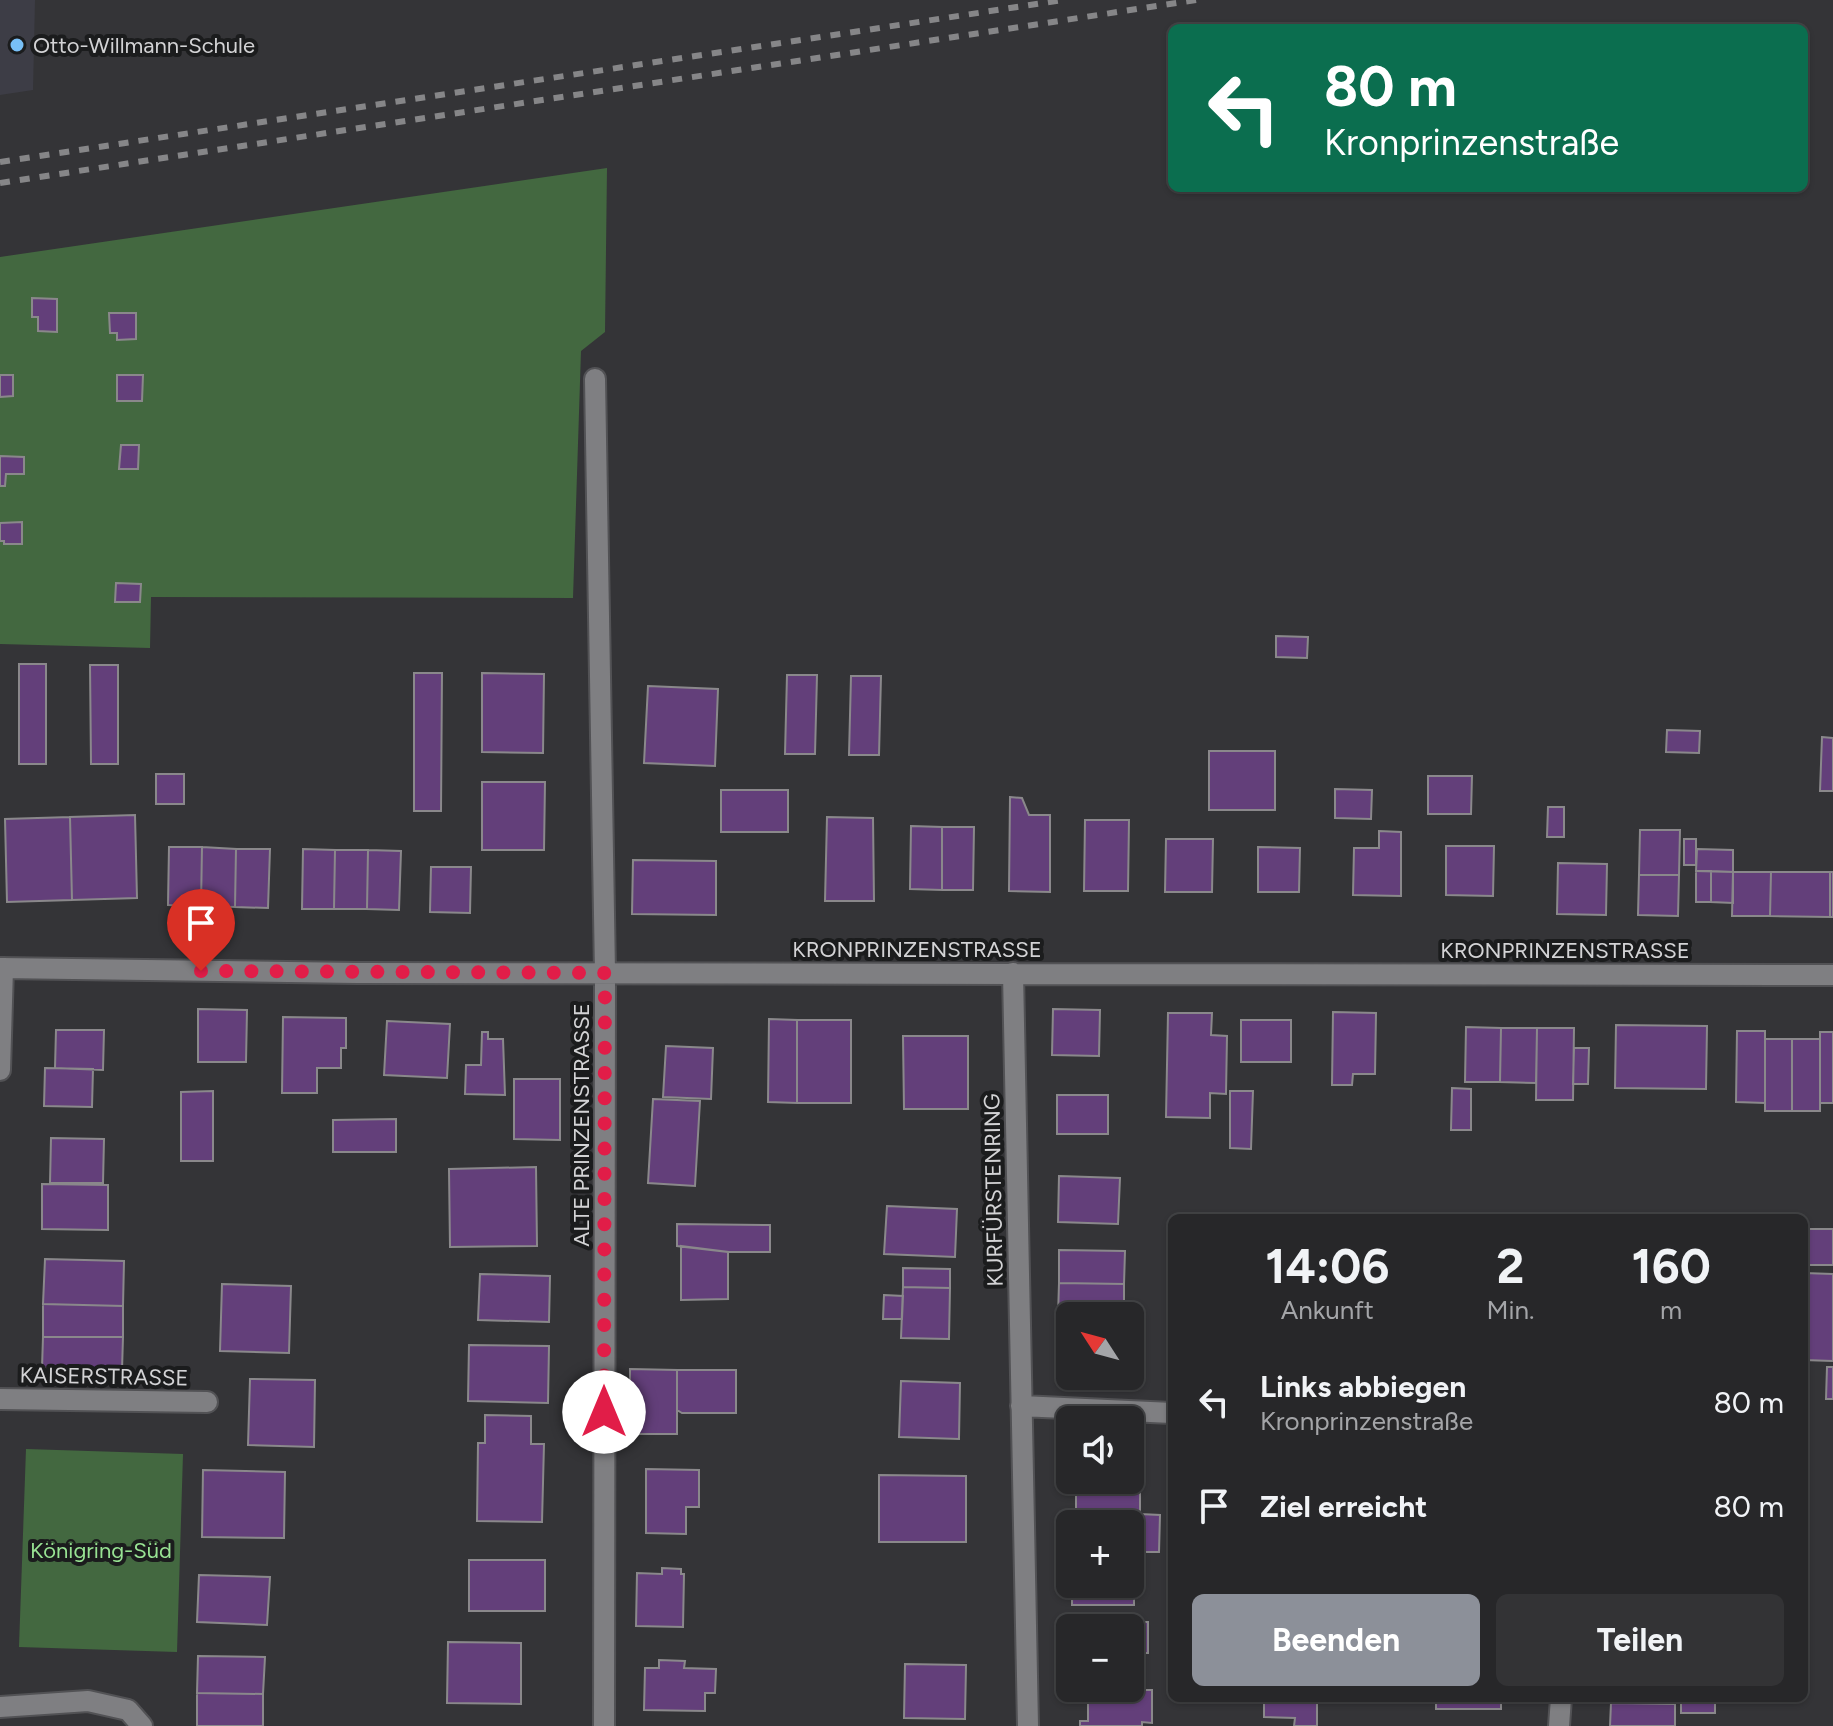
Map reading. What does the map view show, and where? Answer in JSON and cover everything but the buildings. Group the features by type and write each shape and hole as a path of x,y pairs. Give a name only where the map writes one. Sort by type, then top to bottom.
{"street":[{"name":"ALTE PRINZENSTRASSE","path":"595,379 605,973 604,1726"},
{"name":"KRONPRINZENSTRASSE","path":"1,968 356,973 1833,975"},
{"path":"0,1070 1,968"},
{"name":"KURFÜRSTENRING","path":"1013,973 1028,1726"},
{"name":"KAISERSTRASSE","path":"0,1399 207,1402"},
{"path":"1021,1406 1168,1413"},
{"path":"0,1707 88,1701 128,1710 142,1726"},
{"path":"1559,1726 1561,1702"}],"shaded area":[{"name":"Otto-Willmann-Schule","path":"0,0 35,0 33,90 0,95"}],"green space":[{"path":"607,168 605,332 581,351 573,598 151,597 150,648 0,644 0,257"},
{"name":"Königring-Süd","path":"26,1449 183,1454 177,1652 19,1647"}],"railway":[{"path":"0,162 1063,0"},
{"path":"0,183 1196,0"}],"place":[{"name":"Otto-Willmann-Schule","path":"17,45"}],"route":[{"path":"201,971 605,973 604,1412"}]}
